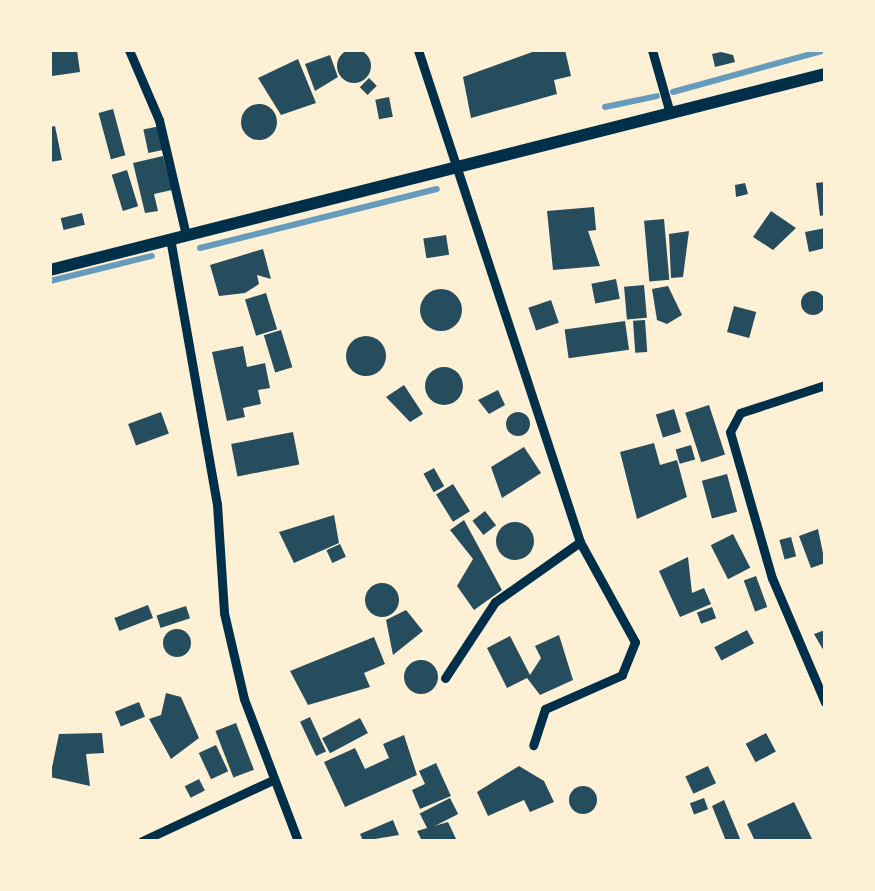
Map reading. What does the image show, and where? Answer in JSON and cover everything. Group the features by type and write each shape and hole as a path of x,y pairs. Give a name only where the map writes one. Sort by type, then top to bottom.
{"main road":[{"path":"50,270 170,238 460,174 670,112 825,74"}],"street":[{"path":"129,50 160,120 186,235"},
{"path":"418,50 580,542 634,642 634,657 611,681 546,710 534,745"},
{"path":"652,50 670,112"},
{"path":"170,238 217,504 224,613 273,780 298,841"},
{"path":"825,385 740,413 730,432 772,578 825,702"},
{"path":"446,678 495,602 580,542"},
{"path":"142,841 273,780"}],"building":[{"path":"354,49 366,54 371,66 366,78 354,83 342,78 337,66 342,54"},
{"path":"50,50 77,50 80,72 52,76"},
{"path":"538,50 565,50 571,76 554,80 557,94 471,118 463,77"},
{"path":"712,54 733,55 735,62 715,67"},
{"path":"330,55 338,77 315,91 305,64"},
{"path":"298,59 316,103 281,115 258,78"},
{"path":"369,78 377,86 368,95 360,87"},
{"path":"389,97 393,117 379,119 375,100"},
{"path":"259,104 272,109 277,122 272,135 259,140 246,135 241,122 246,109"},
{"path":"113,109 125,155 111,159 99,113"},
{"path":"55,126 62,160 50,162 50,127"},
{"path":"160,126 165,149 148,153 143,130"},
{"path":"163,156 172,190 154,194 158,211 145,213 133,163"},
{"path":"127,170 138,206 123,211 112,175"},
{"path":"825,182 825,215 820,216 816,183"},
{"path":"745,183 748,194 736,197 735,185"},
{"path":"594,207 596,230 588,231 600,266 553,270 547,211"},
{"path":"771,211 796,228 773,250 753,237"},
{"path":"82,213 85,225 64,230 61,218"},
{"path":"664,219 669,280 649,282 644,221"},
{"path":"825,228 825,248 809,252 805,232"},
{"path":"689,231 683,277 671,278 669,234"},
{"path":"446,235 449,255 426,258 423,239"},
{"path":"263,249 271,279 257,275 259,284 245,293 219,296 210,265"},
{"path":"616,279 620,299 595,303 591,284"},
{"path":"644,285 647,318 627,320 624,287"},
{"path":"668,286 682,315 667,324 657,320 652,289"},
{"path":"441,289 456,295 462,310 456,325 441,331 426,325 420,310 426,295"},
{"path":"813,291 825,303 813,315 801,303"},
{"path":"266,293 277,329 256,336 245,299"},
{"path":"551,300 559,323 536,331 528,308"},
{"path":"734,306 756,312 749,338 727,332"},
{"path":"645,320 647,352 635,353 633,321"},
{"path":"625,321 629,350 569,358 565,329"},
{"path":"281,330 292,367 275,373 264,335"},
{"path":"366,336 380,342 386,356 380,370 366,376 352,370 346,356 352,342"},
{"path":"243,346 247,367 265,363 270,388 258,390 261,404 243,408 245,417 227,421 212,352"},
{"path":"444,367 457,373 463,386 457,399 444,405 431,399 425,386 431,373"},
{"path":"404,385 423,414 410,422 386,397"},
{"path":"498,390 505,405 489,414 478,400"},
{"path":"709,405 725,454 701,462 685,413"},
{"path":"674,409 681,432 663,438 656,415"},
{"path":"161,412 169,434 136,446 128,424"},
{"path":"518,412 530,424 518,436 506,424"},
{"path":"293,432 299,464 237,476 231,444"},
{"path":"654,443 660,465 677,460 687,497 637,519 620,452"},
{"path":"691,445 695,459 680,464 676,449"},
{"path":"524,447 541,473 502,498 491,467"},
{"path":"434,468 444,486 434,492 424,474"},
{"path":"727,474 737,512 712,518 702,481"},
{"path":"453,484 470,511 453,522 436,495"},
{"path":"485,511 496,525 483,535 472,521"},
{"path":"334,515 339,543 294,563 279,532"},
{"path":"464,520 502,590 474,610 457,586 473,559 450,530"},
{"path":"515,522 528,528 534,541 528,554 515,560 502,554 496,541 502,528"},
{"path":"818,529 825,563 811,568 799,536"},
{"path":"733,534 750,568 728,579 711,545"},
{"path":"791,537 796,556 785,559 779,540"},
{"path":"340,544 346,557 332,563 326,550"},
{"path":"688,557 692,593 704,588 711,604 680,617 659,571"},
{"path":"756,576 767,607 755,611 744,580"},
{"path":"382,583 394,588 399,600 394,612 382,617 370,612 365,600 370,588"},
{"path":"148,605 153,618 119,631 114,618"},
{"path":"186,606 190,618 161,628 157,616"},
{"path":"712,607 716,618 701,624 697,612"},
{"path":"406,610 423,631 393,655 386,620"},
{"path":"177,629 187,633 191,643 187,653 177,657 167,653 163,643 167,633"},
{"path":"747,630 754,643 721,661 714,647"},
{"path":"825,630 825,653 814,634"},
{"path":"559,635 573,680 540,695 527,678 507,688 487,648 510,636 530,675 541,658 535,646"},
{"path":"374,637 385,664 364,673 370,687 308,705 290,671"},
{"path":"421,660 433,665 438,677 433,689 421,694 409,689 404,677 409,665"},
{"path":"166,693 181,697 199,738 171,759 149,719 161,715"},
{"path":"139,702 145,717 121,727 115,712"},
{"path":"310,717 326,751 316,756 300,722"},
{"path":"360,718 368,733 330,753 322,738"},
{"path":"236,723 254,770 233,778 215,731"},
{"path":"102,733 104,753 86,754 90,786 50,777 59,734"},
{"path":"766,733 776,752 756,762 746,744"},
{"path":"404,735 417,775 345,807 324,762 355,748 365,769 389,758 383,744"},
{"path":"216,745 228,771 211,779 199,753"},
{"path":"436,763 451,796 420,809 412,790 425,784 419,771"},
{"path":"519,766 544,781 554,802 530,812 524,800 488,816 477,792"},
{"path":"708,766 716,783 693,794 685,777"},
{"path":"199,779 205,791 191,798 185,786"},
{"path":"583,786 593,790 597,800 593,810 583,814 573,810 569,800 573,790"},
{"path":"450,798 458,814 428,829 420,813"},
{"path":"704,798 708,809 694,814 690,803"},
{"path":"724,800 741,841 726,841 712,806"},
{"path":"794,802 813,841 755,841 747,824"},
{"path":"393,820 399,835 363,841 360,834"},
{"path":"448,822 457,841 422,841 417,831"}],"waterway":[{"path":"673,92 825,50"},
{"path":"605,107 657,96"},
{"path":"200,248 437,189"},
{"path":"50,281 152,256"}]}
